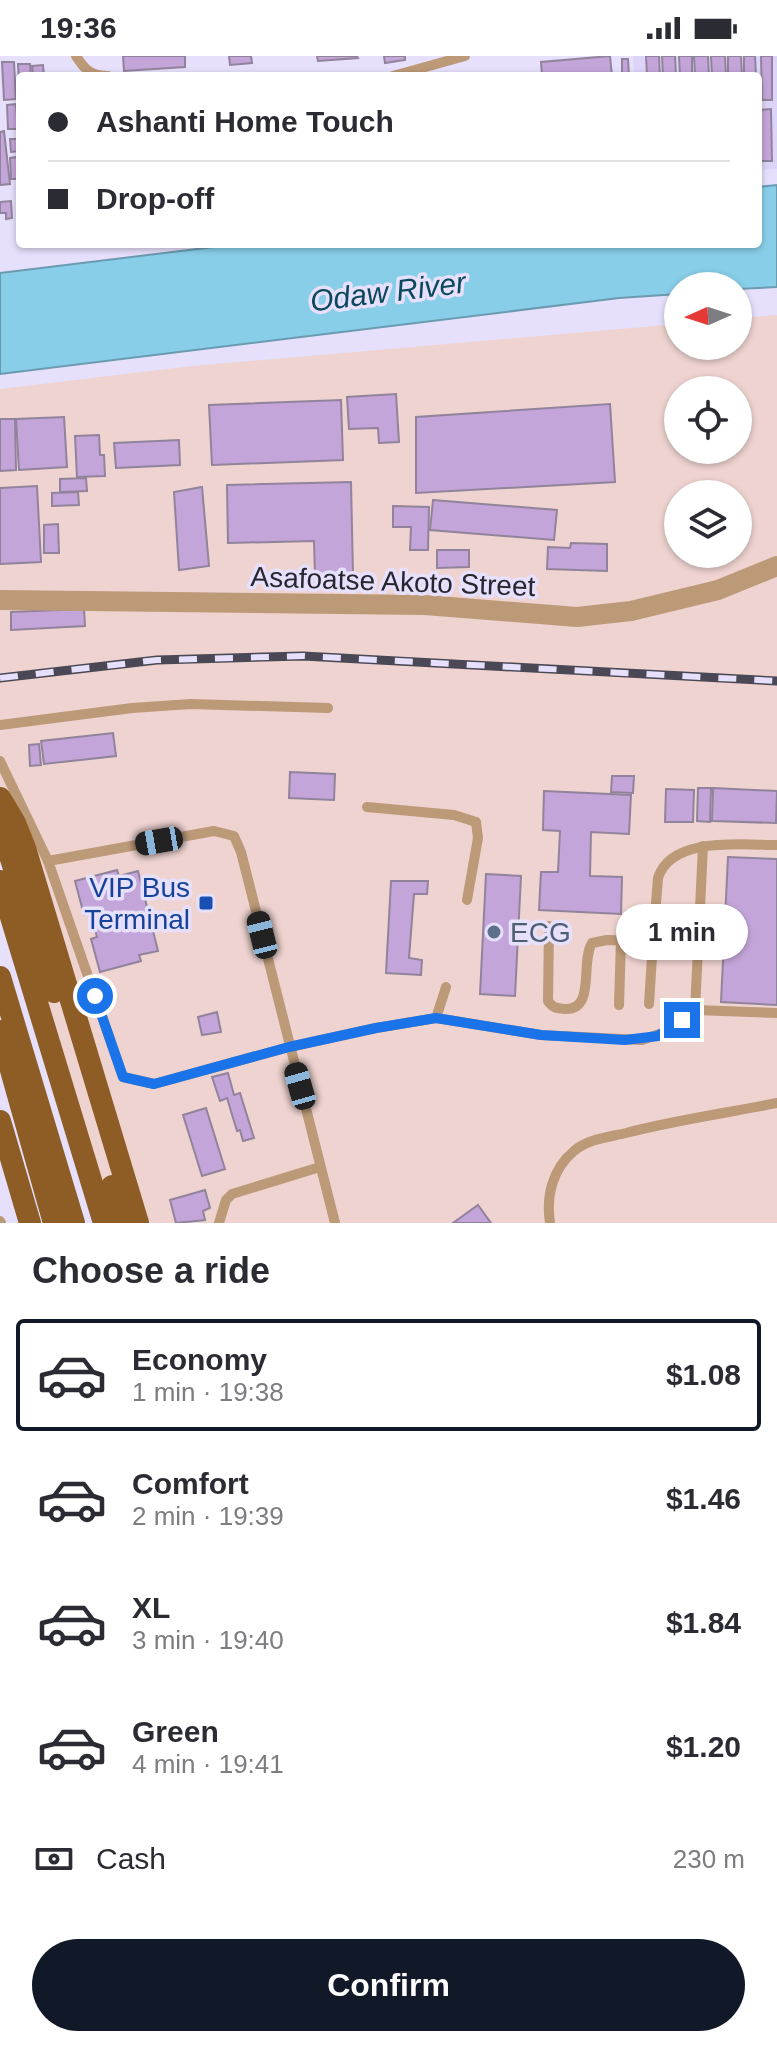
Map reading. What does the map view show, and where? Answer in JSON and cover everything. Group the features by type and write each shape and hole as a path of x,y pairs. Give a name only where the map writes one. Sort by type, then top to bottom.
{"main road":[{"path":"0,798 25,848 138,1223"},
{"path":"0,825 85,1089 122,1223"},
{"path":"0,881 104,1223"},
{"path":"0,977 74,1223"},
{"path":"0,1031 54,1223"},
{"path":"0,1121 30,1223"}],"street":[{"name":"Asafoatse Akoto Street","path":"0,600 425,605 577,617 631,611 718,590 777,566"}],"lane":[{"path":"76,56 83,72"},
{"path":"407,72 465,56"},
{"path":"0,725 132,708 191,704 328,708"},
{"path":"0,761 48,861 123,1077 154,1084 289,1047 436,1018 541,1035 642,1040 668,1031 695,1010 777,1013"},
{"path":"367,807 454,815 476,822 478,838 467,900"},
{"path":"48,861 214,831 234,836 241,852 335,1223"},
{"path":"649,1004 661,869 676,855 703,846 777,845"},
{"path":"695,1010 703,846"},
{"path":"549,926 548,1001 558,1008 576,1009 581,1004 586,956 592,943 653,941"},
{"path":"619,1005 621,940"},
{"path":"436,1018 446,987"},
{"path":"550,1223 547,1206 551,1186 566,1159 582,1145 652,1125 777,1103"},
{"path":"219,1223 226,1200 232,1194 320,1167"}],"shaded area":[{"path":"633,56 777,56 777,169 762,170 762,72 634,72"},
{"path":"777,315 777,1223 111,1223 0,845 0,389 192,366 664,325 664,360 752,360 752,317"}],"water":[{"name":"Odaw River","path":"777,185 777,287 752,288 752,272 664,272 664,295 0,374 0,273 205,248 762,248 762,187"}],"building":[{"path":"123,56 185,56 185,67 124,71"},
{"path":"229,56 251,56 252,63 230,65"},
{"path":"317,56 357,56 358,58 318,61"},
{"path":"384,56 405,56 405,60 385,63"},
{"path":"610,56 612,72 542,72 541,62"},
{"path":"646,56 659,56 660,72 647,72"},
{"path":"662,56 675,56 676,72 663,72"},
{"path":"679,56 692,56 692,72 680,72"},
{"path":"694,56 708,56 709,72 695,72"},
{"path":"711,56 725,56 726,72 712,72"},
{"path":"728,56 741,56 742,72 728,72"},
{"path":"744,56 755,56 756,72 744,72"},
{"path":"761,56 772,56 772,100 762,100"},
{"path":"622,59 628,59 629,72 622,72"},
{"path":"2,62 14,62 16,99 4,100"},
{"path":"18,64 30,64 31,72 18,72"},
{"path":"43,65 44,72 33,72 32,66"},
{"path":"16,104 16,129 8,129 7,105"},
{"path":"771,109 772,161 762,161 762,110"},
{"path":"4,131 10,184 0,185 0,132"},
{"path":"10,139 16,139 16,151 11,152"},
{"path":"16,157 16,179 11,179 10,158"},
{"path":"11,201 12,218 6,219 6,213 0,213 0,202"},
{"path":"396,394 399,442 379,443 378,428 349,429 347,397"},
{"path":"341,400 343,460 212,465 209,405"},
{"path":"610,404 615,482 416,493 416,417"},
{"path":"64,417 67,467 19,470 16,419"},
{"path":"0,419 15,419 16,470 0,471"},
{"path":"99,435 105,476 77,477 75,436"},
{"path":"179,440 180,465 116,468 114,443"},
{"path":"86,478 87,491 60,492 60,479"},
{"path":"351,482 353,575 315,576 314,541 228,543 227,485"},
{"path":"37,486 41,562 0,564 0,488"},
{"path":"202,487 209,566 179,570 174,492"},
{"path":"78,492 79,505 52,506 52,493"},
{"path":"433,500 557,510 554,540 430,530"},
{"path":"393,506 429,507 428,550 410,550 411,527 393,527"},
{"path":"58,524 59,553 44,553 44,525"},
{"path":"571,543 607,544 607,571 547,569 548,547 570,548"},
{"path":"437,550 469,550 469,567 437,568"},
{"path":"84,609 85,626 11,630 11,612"},
{"path":"113,733 116,756 44,764 41,741"},
{"path":"39,744 41,765 30,766 29,745"},
{"path":"290,772 335,774 334,800 289,798"},
{"path":"612,776 634,776 633,793 611,792"},
{"path":"698,788 711,788 710,822 697,821"},
{"path":"713,788 777,791 776,823 712,821"},
{"path":"666,789 694,790 693,822 665,822"},
{"path":"544,791 631,795 629,834 591,832 590,876 622,877 621,914 539,910 541,872 558,872 560,831 543,830"},
{"path":"728,857 777,859 777,1005 721,1002"},
{"path":"117,870 119,876 138,871 158,951 139,955 141,961 100,972 91,939 97,937 90,913 84,915 75,881"},
{"path":"486,874 521,876 515,996 480,994"},
{"path":"391,881 428,881 427,894 414,894 409,958 422,960 421,975 386,973"},
{"path":"217,1012 221,1032 202,1035 198,1017"},
{"path":"228,1073 234,1095 240,1093 254,1138 243,1141 227,1098 220,1101 212,1077"},
{"path":"206,1108 225,1169 202,1176 183,1115"},
{"path":"205,1190 210,1208 203,1211 205,1220 176,1223 170,1200"},
{"path":"478,1205 491,1223 453,1223"}],"railway":[{"path":"0,678 157,660 303,656 777,681"}],"place":[{"name":"VIP Bus Terminal","path":"206,903"},
{"name":"ECG","path":"494,932"}],"route":[{"path":"95,996 123,1077 154,1084 289,1047 436,1018 541,1035 625,1040 658,1036 682,1020"}]}
